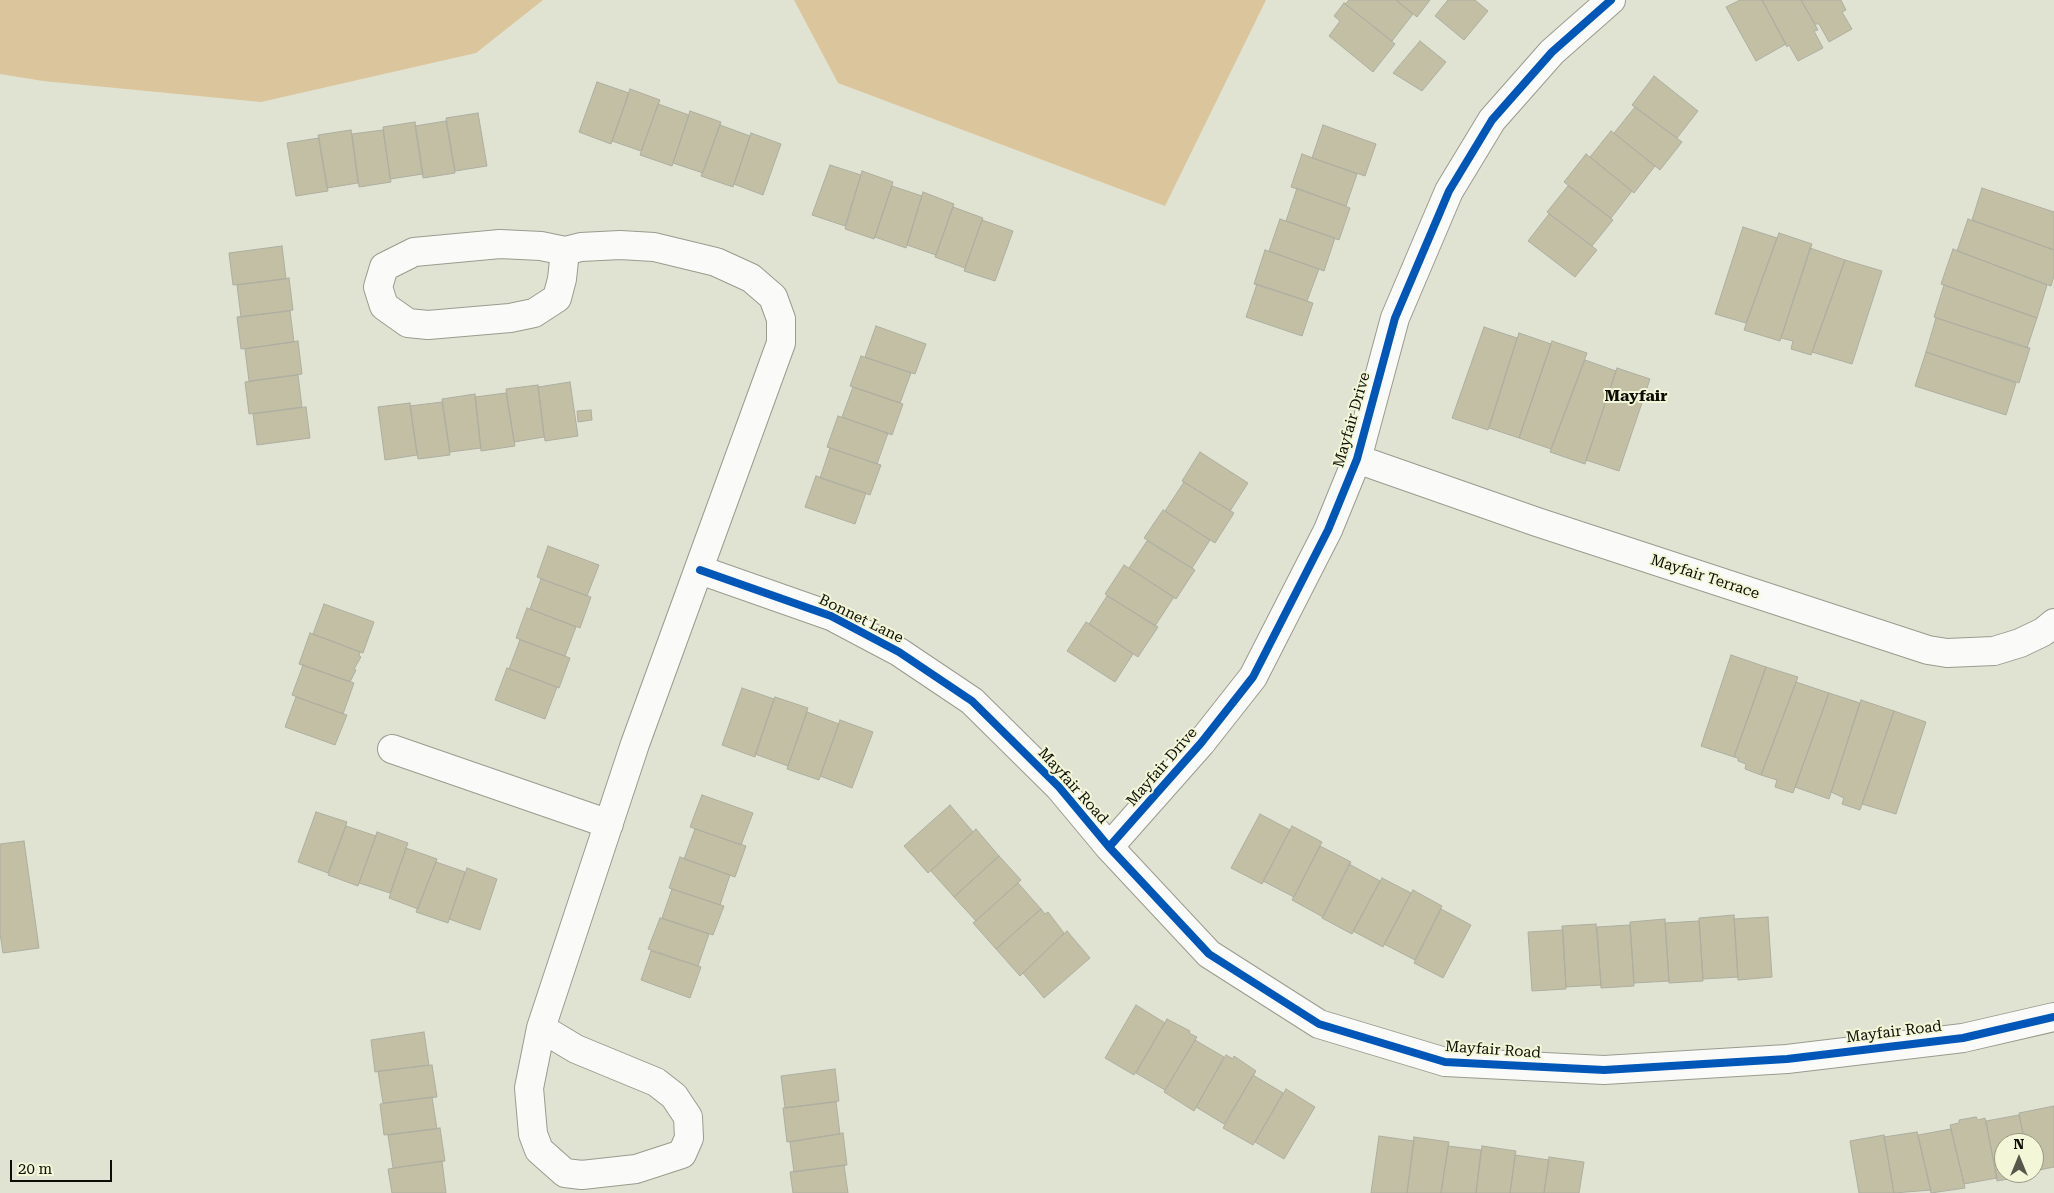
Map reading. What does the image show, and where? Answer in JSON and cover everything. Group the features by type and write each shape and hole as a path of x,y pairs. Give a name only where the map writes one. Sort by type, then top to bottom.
{"street":[{"name":"Mayfair Drive","path":"1109,847 1201,743 1253,677 1328,530 1356,460 1394,318 1449,191 1492,120 1552,52 1611,0"},
{"path":"542,1028 576,1049 656,1082 674,1096 688,1117 689,1138 682,1154 636,1169 582,1175 565,1174 539,1150 533,1134 529,1088 542,1028 635,744 782,343 782,319 773,297 751,278 716,262 654,247 620,245 581,247 565,251 522,244 500,244 414,252 384,267 378,287 384,306 408,323 428,325 510,318 534,312 556,298 562,279 565,251"},
{"name":"Mayfair Terrace","path":"1356,460 1537,522 1928,650 1947,653 1994,651 2020,643 2043,632 2054,623"},
{"name":"Bonnet Lane","path":"700,570 830,616 899,652 972,701"},
{"name":"Mayfair Road","path":"972,701 1059,787 1109,847 1209,954 1318,1024 1445,1062 1604,1070 1787,1059 1962,1038 2054,1017"},
{"path":"392,749 609,824"}],"shaded area":[{"path":"0,0 543,0 476,53 261,102 43,81 0,74"},
{"path":"794,0 1266,0 1165,206 838,83"}],"building":[{"path":"1349,0 1396,0 1413,14 1392,41 1345,4"},
{"path":"1396,0 1430,0 1417,17"},
{"path":"1448,0 1475,0 1488,11 1464,40 1435,16"},
{"path":"1740,0 1762,0 1786,44 1756,61 1726,7"},
{"path":"1762,0 1801,0 1818,30 1814,31 1823,48 1798,61 1789,45 1787,47"},
{"path":"1801,0 1841,0 1846,10 1842,12 1852,29 1829,42 1819,24 1815,24"},
{"path":"1344,3 1395,44 1373,72 1329,36 1340,21 1334,16"},
{"path":"1420,41 1446,62 1422,91 1393,73"},
{"path":"1654,76 1698,111 1677,138 1632,105"},
{"path":"597,82 629,93 611,144 579,132"},
{"path":"630,89 660,100 641,151 612,141"},
{"path":"658,104 689,115 672,166 640,155"},
{"path":"1635,107 1682,142 1660,170 1614,133"},
{"path":"690,111 721,122 703,173 673,163"},
{"path":"478,113 487,166 455,171 446,118"},
{"path":"446,121 455,173 423,178 415,126"},
{"path":"415,122 423,174 390,179 383,127"},
{"path":"720,125 750,136 733,187 701,176"},
{"path":"1323,125 1376,144 1365,176 1312,158"},
{"path":"351,130 358,183 327,188 318,135"},
{"path":"383,130 391,182 359,187 352,134"},
{"path":"1611,131 1655,166 1634,193 1590,157"},
{"path":"751,133 781,144 763,195 734,184"},
{"path":"319,138 328,191 296,196 287,143"},
{"path":"1302,154 1357,174 1346,206 1291,187"},
{"path":"1586,154 1632,191 1611,218 1564,182"},
{"path":"830,165 861,175 845,226 812,215"},
{"path":"862,171 893,182 874,239 845,229"},
{"path":"892,186 922,196 906,248 875,237"},
{"path":"1568,186 1613,220 1592,246 1547,212"},
{"path":"1297,188 1350,208 1339,240 1286,221"},
{"path":"1982,188 2054,212 2054,250 1972,220"},
{"path":"923,192 954,204 936,255 907,245"},
{"path":"953,207 983,218 965,268 935,257"},
{"path":"1549,214 1597,250 1575,277 1528,241"},
{"path":"1280,219 1335,238 1324,271 1269,251"},
{"path":"1968,219 2054,250 2054,276 2051,286 1957,251"},
{"path":"982,220 1013,231 995,281 964,271"},
{"path":"1743,227 1777,238 1746,323 1715,314"},
{"path":"1779,233 1812,244 1780,341 1744,330"},
{"path":"282,246 286,279 233,285 229,253"},
{"path":"1810,248 1845,260 1811,355 1791,349 1793,341 1781,338"},
{"path":"1953,249 2047,285 2037,318 1941,284"},
{"path":"1265,250 1319,269 1307,301 1254,284"},
{"path":"1845,260 1882,271 1852,364 1812,352"},
{"path":"289,278 293,310 241,317 237,285"},
{"path":"1257,284 1313,303 1302,336 1246,317"},
{"path":"1944,285 2037,318 2027,348 1934,317"},
{"path":"290,311 294,342 241,349 237,317"},
{"path":"1936,318 2030,348 2019,383 1926,352"},
{"path":"876,326 926,344 915,374 865,357"},
{"path":"1484,327 1517,338 1488,430 1452,418"},
{"path":"1519,333 1551,344 1519,438 1489,428"},
{"path":"298,341 302,374 249,381 245,349"},
{"path":"1552,341 1587,353 1551,449 1519,438"},
{"path":"1926,352 2016,383 2006,415 1915,386"},
{"path":"861,356 911,373 900,403 850,386"},
{"path":"1585,360 1616,371 1585,464 1550,452"},
{"path":"1617,368 1650,379 1619,471 1586,460"},
{"path":"298,375 302,407 249,414 245,382"},
{"path":"570,382 578,436 545,441 538,387"},
{"path":"538,385 544,437 514,442 506,389"},
{"path":"853,387 903,404 892,435 842,417"},
{"path":"506,393 515,446 481,451 475,397"},
{"path":"475,394 481,448 450,452 442,399"},
{"path":"442,402 450,455 418,459 410,406"},
{"path":"410,403 417,455 385,460 378,407"},
{"path":"306,407 310,438 257,445 253,414"},
{"path":"591,410 592,420 578,422 577,411"},
{"path":"838,416 888,433 877,464 827,447"},
{"path":"830,448 881,465 870,495 820,478"},
{"path":"1200,452 1248,483 1230,511 1182,481"},
{"path":"816,476 866,493 855,524 805,507"},
{"path":"1184,482 1234,513 1215,543 1165,511"},
{"path":"1163,510 1210,540 1192,568 1144,538"},
{"path":"1147,541 1195,570 1176,599 1129,568"},
{"path":"548,546 599,565 587,596 537,577"},
{"path":"1124,565 1174,597 1155,626 1105,594"},
{"path":"541,579 591,597 580,628 530,609"},
{"path":"1107,596 1158,627 1138,657 1089,624"},
{"path":"324,604 374,622 363,653 313,634"},
{"path":"527,608 576,627 565,656 516,638"},
{"path":"1086,622 1133,654 1115,682 1067,651"},
{"path":"310,633 360,652 359,656 361,657 354,669 356,670 350,682 299,664"},
{"path":"520,640 570,658 559,688 509,669"},
{"path":"1731,655 1766,667 1734,757 1701,746"},
{"path":"303,665 354,683 343,714 292,695"},
{"path":"1766,667 1798,677 1761,775 1745,769 1746,764 1734,757"},
{"path":"507,668 557,687 545,719 495,700"},
{"path":"1796,682 1829,693 1793,793 1775,787 1777,780 1761,775"},
{"path":"742,688 774,699 755,757 722,745"},
{"path":"1829,693 1860,703 1829,799 1795,787"},
{"path":"296,697 347,715 335,745 285,727"},
{"path":"775,697 808,708 788,766 755,754"},
{"path":"1861,700 1894,711 1860,810 1842,804 1844,798 1831,792"},
{"path":"1894,711 1926,722 1896,814 1862,804"},
{"path":"807,712 839,724 819,780 787,769"},
{"path":"840,720 873,732 852,788 820,776"},
{"path":"702,795 753,813 741,845 690,827"},
{"path":"950,805 973,832 928,873 904,846"},
{"path":"316,812 347,822 328,873 298,862"},
{"path":"1260,814 1290,830 1262,884 1231,868"},
{"path":"346,826 376,836 358,886 328,875"},
{"path":"1292,826 1322,842 1294,897 1263,881"},
{"path":"695,829 746,846 735,877 684,859"},
{"path":"976,829 999,856 954,897 931,871"},
{"path":"377,832 408,843 390,893 359,883"},
{"path":"24,841 39,948 3,953 0,933 0,844"},
{"path":"1320,846 1351,862 1323,917 1292,900"},
{"path":"406,848 437,859 418,909 389,898"},
{"path":"999,856 1021,880 976,921 954,897"},
{"path":"680,857 730,875 720,905 669,888"},
{"path":"436,862 465,872 448,923 416,912"},
{"path":"1349,864 1380,881 1352,934 1322,918"},
{"path":"467,868 497,879 480,930 449,919"},
{"path":"1382,878 1411,893 1383,947 1353,931"},
{"path":"1018,883 1041,909 996,949 973,923"},
{"path":"672,889 724,906 713,935 662,918"},
{"path":"1413,890 1442,906 1415,960 1384,944"},
{"path":"1041,909 1045,914 1048,912 1064,933 1020,976 996,949"},
{"path":"1441,909 1471,925 1443,978 1414,963"},
{"path":"1734,915 1738,977 1703,979 1699,918"},
{"path":"1768,917 1772,977 1738,980 1734,919"},
{"path":"660,918 709,934 698,966 648,949"},
{"path":"1665,919 1669,981 1634,983 1630,922"},
{"path":"1699,921 1703,981 1669,983 1665,923"},
{"path":"1596,924 1601,985 1566,987 1562,926"},
{"path":"1630,925 1634,986 1601,988 1597,927"},
{"path":"1563,930 1566,989 1532,991 1528,932"},
{"path":"1067,931 1090,958 1044,998 1023,973"},
{"path":"651,951 701,967 690,998 641,980"},
{"path":"1136,1005 1165,1023 1134,1075 1105,1058"},
{"path":"1167,1019 1190,1031 1189,1033 1197,1037 1165,1090 1136,1073"},
{"path":"424,1032 429,1065 375,1072 371,1040"},
{"path":"1195,1040 1224,1057 1194,1111 1164,1092"},
{"path":"1226,1055 1233,1059 1234,1056 1256,1071 1224,1124 1196,1107"},
{"path":"432,1065 437,1097 383,1103 378,1071"},
{"path":"835,1069 839,1101 785,1108 781,1076"},
{"path":"1253,1075 1283,1093 1253,1145 1223,1128"},
{"path":"1286,1089 1315,1107 1284,1159 1255,1142"},
{"path":"432,1097 437,1129 384,1135 380,1104"},
{"path":"836,1102 840,1134 787,1142 783,1108"},
{"path":"2054,1106 2054,1167 2044,1169 2044,1133 2023,1133 2019,1113"},
{"path":"2019,1115 2023,1133 1994,1133 1994,1165 1986,1121"},
{"path":"1976,1117 1978,1120 1985,1118 1994,1163 1994,1179 1964,1184 1950,1125 1959,1123 1959,1120"},
{"path":"440,1128 445,1161 393,1168 388,1135"},
{"path":"1951,1129 1965,1188 1931,1193 1918,1135"},
{"path":"1917,1132 1931,1190 1894,1193 1884,1137"},
{"path":"843,1133 847,1165 794,1172 790,1142"},
{"path":"1884,1135 1894,1193 1859,1193 1850,1141"},
{"path":"1379,1136 1414,1141 1407,1193 1371,1193"},
{"path":"1414,1137 1449,1142 1441,1193 1407,1193"},
{"path":"1448,1146 1481,1150 1476,1193 1441,1193"},
{"path":"1482,1146 1516,1151 1510,1193 1476,1193"},
{"path":"1515,1155 1549,1160 1544,1193 1510,1193"},
{"path":"1549,1157 1584,1162 1579,1193 1544,1193"},
{"path":"442,1161 446,1193 392,1193 388,1169"},
{"path":"844,1165 848,1193 793,1193 790,1172"}],"cycle path":[{"path":"1109,847 1201,743 1253,677 1328,530 1357,459 1395,318 1449,191 1492,120 1552,52 1611,0"},
{"path":"700,570 831,616 899,652 972,701 1059,787 1109,847 1209,954 1319,1024 1445,1062 1604,1070 1787,1059 1963,1038 2054,1017"}],"district":[{"name":"Mayfair","path":"1636,396"}]}
